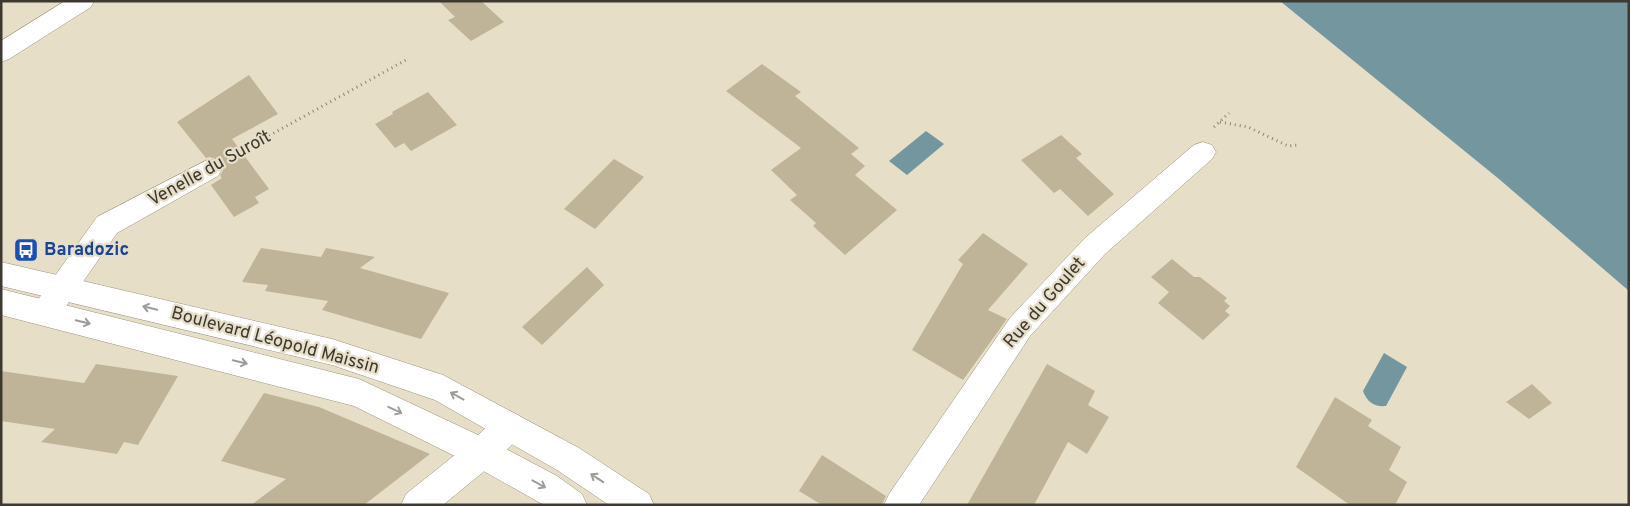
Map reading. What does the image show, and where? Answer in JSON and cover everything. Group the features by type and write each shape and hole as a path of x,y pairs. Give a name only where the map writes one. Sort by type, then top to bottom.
{"street":[{"path":"1,53 83,1"},
{"name":"Rue du Goulet","path":"900,505 1020,327 1095,246 1203,152"},
{"name":"Venelle du Suroît","path":"45,313 107,225 209,169"},
{"name":"Boulevard Léopold Maissin","path":"1,274 332,352 443,389 568,459 638,505"},
{"name":"Boulevard Léopold Maissin","path":"1,302 359,393 482,453 546,487 572,505"},
{"path":"417,505 482,453 509,426"}],"path":[{"name":"Venelle du Suroît","path":"209,169 406,60"},
{"path":"1230,113 1220,122 1248,127 1288,146 1299,145"}],"water":[{"path":"1280,1 1629,1 1629,291 1499,179"},
{"path":"926,131 944,144 907,175 889,161"},
{"path":"1384,353 1407,367 1386,406 1378,406 1367,398 1363,391"}],"building":[{"path":"439,1 481,1 504,22 471,41 448,20 455,17"},
{"path":"762,64 801,92 795,96 859,148 851,154 865,166 855,175 897,210 845,255 813,226 816,223 790,200 797,195 771,170 801,148 726,91"},
{"path":"249,75 278,114 232,139 269,189 255,197 259,203 234,217 211,185 222,178 220,176 224,168 220,161 210,157 206,158 177,122"},
{"path":"428,92 457,125 411,151 404,143 395,148 375,124"},
{"path":"1061,135 1082,154 1076,158 1114,194 1088,216 1060,189 1054,193 1021,160"},
{"path":"614,159 644,177 595,229 564,209"},
{"path":"983,233 1028,264 988,310 1007,319 963,380 912,350 963,264 958,260"},
{"path":"261,248 321,257 326,248 375,257 360,268 449,293 421,339 322,310 328,301 265,291 268,285 242,282"},
{"path":"1172,259 1194,277 1200,277 1227,298 1224,301 1230,306 1225,311 1230,315 1203,340 1158,303 1169,292 1151,277"},
{"path":"587,267 604,285 542,345 522,327"},
{"path":"96,364 178,376 138,445 124,442 117,454 41,442 55,429 1,421 1,371 84,383"},
{"path":"1047,364 1095,391 1088,405 1109,417 1087,454 1068,442 1034,505 967,505"},
{"path":"1532,384 1552,403 1529,419 1506,402"},
{"path":"264,393 319,407 430,454 364,505 251,505 286,479 221,461"},
{"path":"1335,397 1372,420 1368,426 1401,447 1389,470 1407,482 1395,505 1350,505 1296,467"},
{"path":"822,455 886,496 882,505 822,505 799,491"}],"place":[{"name":"Baradozic","path":"26,250"}]}
